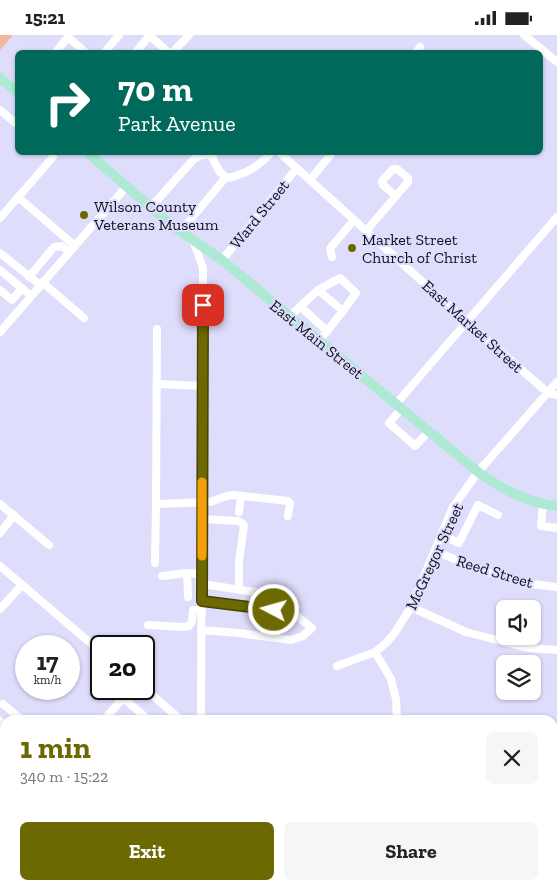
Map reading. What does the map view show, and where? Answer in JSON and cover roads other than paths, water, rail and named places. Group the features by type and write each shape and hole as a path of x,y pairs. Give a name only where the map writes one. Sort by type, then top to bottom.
{"main road":[{"path":"0,78 15,90"},
{"name":"East Main Street","path":"90,155 151,207 222,260 320,340 478,472 505,490 534,502 557,505"}],"street":[{"path":"106,50 119,35"},
{"path":"138,50 150,35 167,50"},
{"path":"173,50 189,35"},
{"path":"524,35 541,50"},
{"path":"57,50 68,37 83,50"},
{"path":"533,50 536,46"},
{"path":"543,51 557,62"},
{"path":"0,109 15,122"},
{"path":"0,218 52,155"},
{"path":"151,207 193,160 204,155"},
{"path":"212,155 219,170 226,177"},
{"path":"181,231 226,177 247,173 269,155"},
{"name":"East Market Street","path":"282,155 548,393 557,395"},
{"name":"Ward Street","path":"310,179 330,155"},
{"name":"Ward Street","path":"222,260 297,168"},
{"path":"0,332 127,186"},
{"path":"366,231 396,196"},
{"path":"18,197 72,249"},
{"path":"429,431 415,446 389,423 399,406 467,322 557,217"},
{"path":"332,257 330,249 354,220"},
{"path":"193,240 203,267 202,715"},
{"path":"29,277 54,247 62,246 72,249"},
{"path":"0,253 84,318"},
{"path":"0,270 31,296"},
{"path":"290,316 318,290 340,278 356,293 320,340"},
{"path":"0,290 12,300 22,289"},
{"path":"318,290 343,311"},
{"path":"301,307 327,331"},
{"path":"155,563 158,329"},
{"name":"McGregor Street","path":"337,666 374,652 386,644 394,635 412,607 453,507 478,472 557,382"},
{"path":"157,384 203,386"},
{"path":"156,504 202,503 227,496 241,496 288,501 290,503 288,516"},
{"path":"239,512 241,496"},
{"path":"0,504 49,545"},
{"path":"543,504 541,526 557,528"},
{"path":"441,535 459,543 478,505 498,515"},
{"path":"0,533 14,515"},
{"path":"202,519 238,521 244,525 238,561 239,590"},
{"name":"Reed Street","path":"434,551 478,569 523,583 557,587"},
{"path":"0,566 90,643"},
{"path":"162,576 187,573 202,574"},
{"path":"187,573 188,597"},
{"path":"0,609 22,585"},
{"path":"202,585 268,594"},
{"path":"148,625 189,626 192,621 193,610 202,606 285,611 298,617 312,628 303,636 291,640 202,630"},
{"path":"412,607 466,632 528,648 557,651"},
{"path":"374,652 391,679 396,699 397,715"},
{"path":"155,698 175,715"},
{"path":"108,715 121,700"},
{"path":"125,700 143,715"},
{"path":"3,704 16,715"}],"place":[{"name":"Wilson County Veterans Museum","path":"84,215"},
{"name":"Market Street Church of Christ","path":"352,248"}]}
